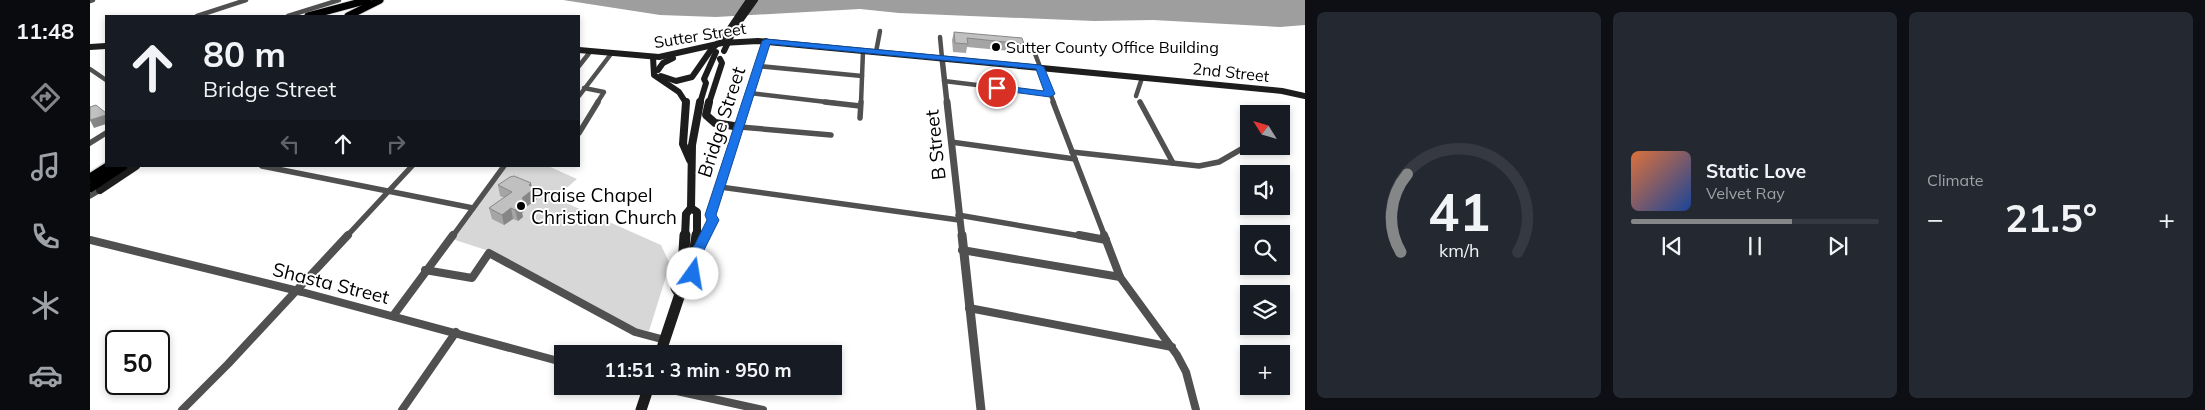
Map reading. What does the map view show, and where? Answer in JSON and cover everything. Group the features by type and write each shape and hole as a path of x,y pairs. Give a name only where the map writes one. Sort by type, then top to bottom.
{"highway":[{"path":"312,15 368,0"},
{"path":"350,15 380,0"},
{"path":"357,15 386,0"},
{"path":"90,178 107,167"},
{"path":"90,196 95,189 122,167"}],"main road":[{"path":"740,127 715,123 706,115 722,64 718,54 723,40 749,0"},
{"path":"656,57 661,76 669,80 689,79 718,54 755,0"},
{"path":"723,40 756,46 763,51"},
{"name":"Sutter Street","path":"580,50 656,57 691,50 723,40 766,41"},
{"name":"Bridge Street","path":"697,252 713,220 711,215 766,41"},
{"name":"2nd Street","path":"766,41 1282,91 1305,96"},
{"path":"91,48 105,46"},
{"path":"658,70 666,61 691,50"},
{"name":"Bridge Street","path":"680,294 676,288 684,251 686,214 691,208 690,160 694,128 706,82 711,80 718,54"},
{"path":"656,57 654,75 679,92 686,102 682,144 690,160"},
{"path":"95,189 134,167"},
{"name":"Bridge Street","path":"663,345 680,294 689,289 697,252 697,212 691,208"},
{"path":"641,410 646,395"}],"street":[{"path":"200,15 246,0"},
{"path":"326,0 332,2"},
{"path":"291,15 339,0"},
{"path":"876,52 880,31"},
{"name":"B Street","path":"940,37 958,217 981,410"},
{"path":"1032,46 1120,277 1172,347 1186,372 1196,410"},
{"path":"860,118 864,51"},
{"path":"580,65 590,52"},
{"path":"580,94 612,54"},
{"path":"758,66 862,76"},
{"path":"90,69 105,79"},
{"path":"1136,96 1142,78"},
{"path":"944,81 1050,94"},
{"path":"580,131 604,92 584,88"},
{"path":"750,93 860,106"},
{"path":"1140,102 1173,163"},
{"path":"740,127 831,135"},
{"path":"90,143 105,134"},
{"path":"951,142 1075,159"},
{"path":"1072,152 1199,166 1219,162 1240,150"},
{"path":"267,167 473,208"},
{"path":"182,410 297,291 411,167"},
{"path":"393,316 503,167"},
{"path":"720,187 958,217 1106,240"},
{"name":"Shasta Street","path":"90,240 456,332 554,360"},
{"path":"962,250 1120,277"},
{"path":"426,270 472,278 488,253 635,332 665,340"},
{"path":"969,308 1172,347"},
{"path":"402,410 456,332"},
{"path":"695,395 763,410"}],"shaded area":[{"path":"563,0 1305,0 1305,25 1280,27 1153,20 1094,21 899,13 860,9 716,17 660,15"},
{"path":"506,167 550,167 577,179 555,198 661,245 670,264 649,331 636,329 486,250 452,239"}],"building":[{"path":"954,32 1022,38 1024,44 967,38 968,44 955,43"},
{"path":"96,105 105,112 105,115 90,120 90,107"},
{"path":"514,176 531,183 529,185 535,188 516,205 520,207 515,210 511,208 502,215 489,208 512,192 498,185"}],"place":[{"name":"Sutter County Office Building","path":"996,47"},
{"name":"Praise Chapel Christian Church","path":"521,206"}],"route":[{"path":"693,274 697,252 713,220 711,215 766,41 1040,67 1050,94 997,88"}]}
